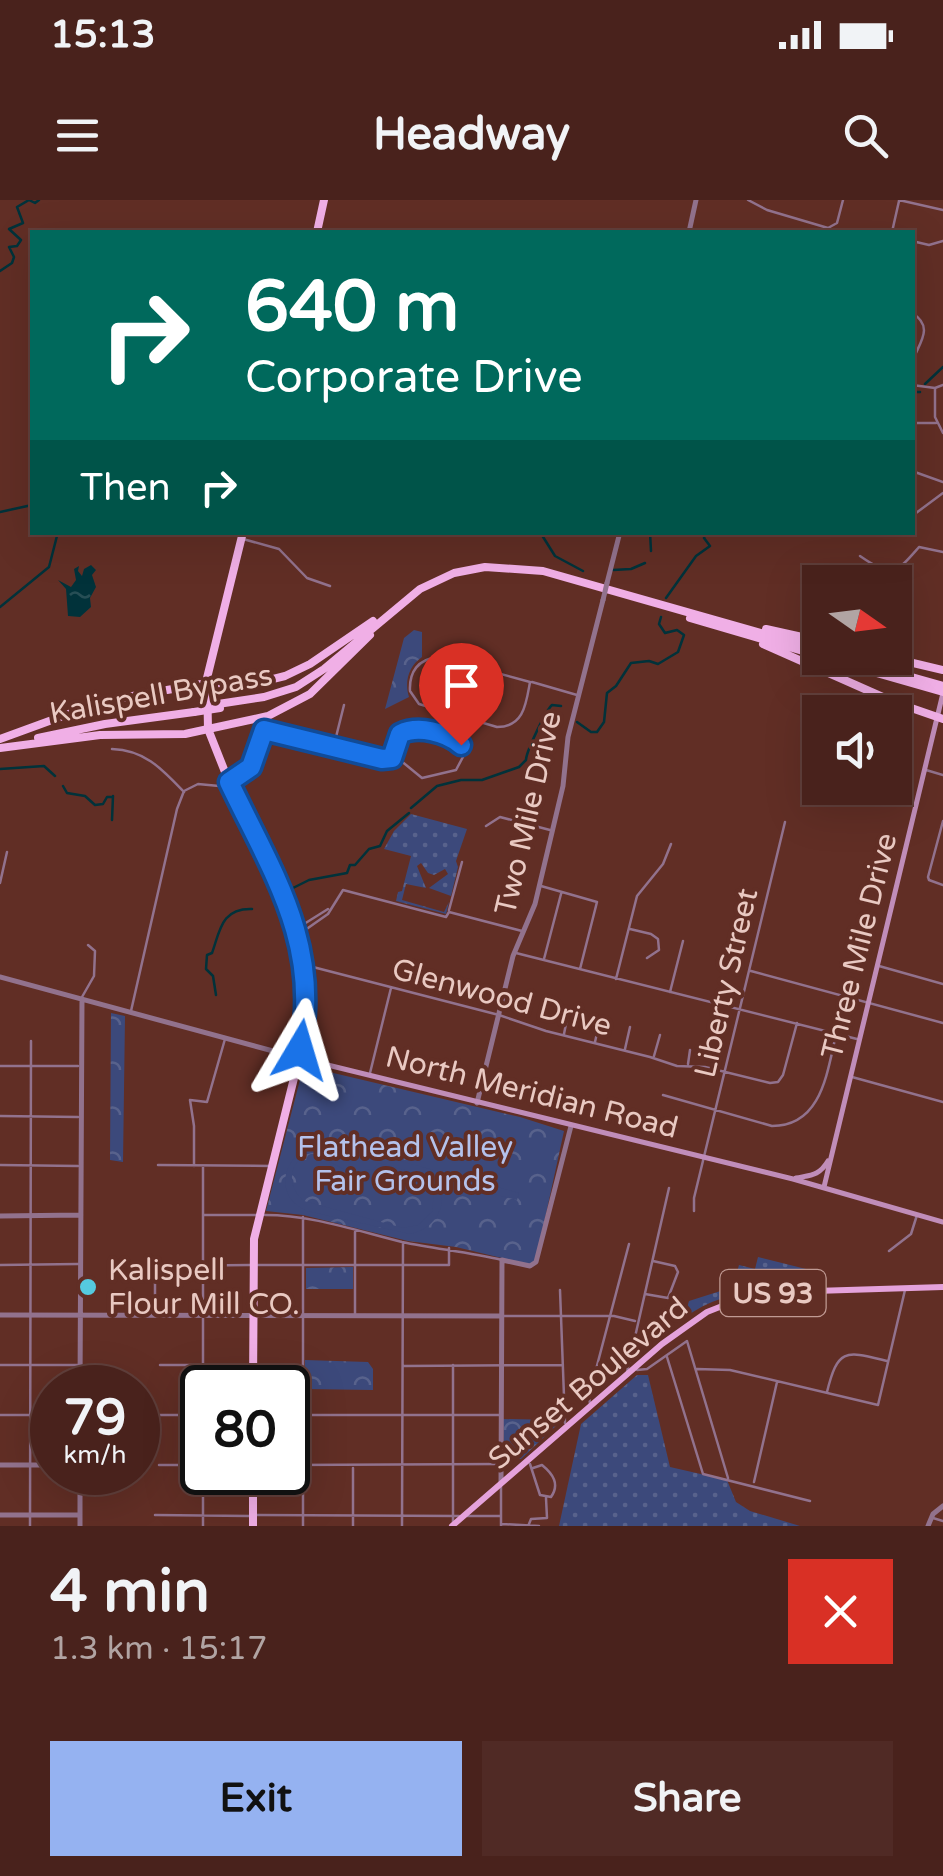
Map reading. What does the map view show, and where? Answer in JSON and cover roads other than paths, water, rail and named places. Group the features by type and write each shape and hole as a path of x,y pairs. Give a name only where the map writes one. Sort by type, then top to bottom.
{"highway":[{"path":"316,230 324,200"},
{"path":"243,536 206,683 208,729 229,782 284,892 304,966 306,1014 260,1215 253,1265 253,1365"},
{"name":"Kalispell Bypass","path":"0,744 98,720 194,710 264,697 300,684 329,666 420,589 454,573 508,566 554,574 802,649"},
{"name":"Kalispell Bypass","path":"219,706 275,700 301,690 415,598 466,575 506,570 550,578 802,650"},
{"path":"0,744 97,703 206,683 253,684 290,674 394,608"},
{"path":"734,626 802,638"},
{"path":"719,627 940,718"},
{"path":"0,744 94,735 173,735 268,716 294,704 322,683 370,635"},
{"path":"912,663 943,670"},
{"name":"Kalispell Bypass","path":"887,675 943,692"},
{"path":"894,675 943,692"},
{"path":"253,1495 253,1526"}],"main road":[{"name":"Three Mile Drive","path":"824,1187 940,718 943,692"},
{"name":"North Meridian Road","path":"299,1058 793,1179 943,1222"},
{"path":"793,1179 817,1174 832,1151"},
{"name":"Sunset Boulevard","path":"453,1523 530,1464 567,1426 690,1322 740,1299 783,1292 943,1287"}],"street":[{"path":"689,230 696,200"},
{"path":"748,200 767,210 828,228 836,223 843,200"},
{"path":"892,230 899,200 943,210"},
{"path":"915,241 928,244 943,241"},
{"path":"915,315 924,322 925,330 915,355"},
{"path":"915,385 935,388 943,385"},
{"path":"935,388 943,433"},
{"path":"915,472 943,482"},
{"path":"915,514 943,494"},
{"name":"Two Mile Drive","path":"477,1103 514,952 540,886 564,783 568,737 619,535"},
{"path":"243,536 278,549 306,578 330,586"},
{"path":"860,556 874,565 898,570 905,567 919,547 943,552"},
{"path":"530,682 521,717 504,727 424,707 413,698 410,688 415,667 435,657 530,682 579,695"},
{"path":"334,746 344,706"},
{"path":"130,1012 184,792 198,784 219,786 251,767 264,730 400,760 424,778 456,770 464,754 452,738 414,728 400,734 392,758"},
{"path":"112,750 132,751 149,759 184,792"},
{"path":"925,770 943,775"},
{"path":"486,826 500,817 553,830"},
{"path":"943,821 929,880 943,885"},
{"name":"Liberty Street","path":"694,1211 785,822"},
{"path":"616,980 637,896 663,864 671,844"},
{"path":"0,883 2,859 7,852"},
{"path":"297,932 329,908 343,890 446,917 462,862"},
{"path":"540,886 596,902 579,971"},
{"path":"544,960 561,892"},
{"path":"297,932 328,914 329,908"},
{"path":"449,912 524,932"},
{"path":"629,929 653,934 658,939 659,950 646,958"},
{"path":"670,994 683,941"},
{"path":"80,1365 82,999 96,970 95,951 88,945"},
{"path":"514,952 860,1040"},
{"path":"878,965 943,984"},
{"name":"Glenwood Drive","path":"304,966 499,1014 563,1036 677,1066 725,1072 766,1083 778,1082 783,1075 797,1023"},
{"path":"749,970 943,1024"},
{"name":"North Meridian Road","path":"0,978 299,1058"},
{"path":"369,1075 391,987"},
{"path":"563,1036 569,1009"},
{"path":"595,1043 600,1020"},
{"path":"624,1050 630,1027"},
{"path":"663,1095 772,1126 795,1120 820,1098 836,1034"},
{"path":"654,1058 660,1035"},
{"path":"194,1166 190,1100 207,1102 225,1037"},
{"path":"0,1365 30,1365 31,1041"},
{"path":"688,1065 690,1050"},
{"path":"0,1066 82,1066"},
{"path":"851,1076 943,1102"},
{"path":"0,1116 81,1117"},
{"path":"204,1216 303,1217 403,1242 532,1266 538,1259 571,1126"},
{"path":"0,1165 81,1166"},
{"path":"158,1166 272,1166"},
{"path":"204,1166 204,1365"},
{"path":"669,1188 628,1360 629,1372 647,1369 686,1341 698,1369 728,1480"},
{"path":"889,1251 910,1234 917,1214"},
{"path":"0,1216 80,1215"},
{"path":"303,1217 303,1365"},
{"path":"355,1230 355,1315"},
{"path":"402,1526 403,1242"},
{"path":"591,1406 589,1396 629,1244"},
{"path":"154,1315 155,1266 450,1265 449,1248"},
{"path":"502,1260 501,1525 539,1526"},
{"path":"644,1294 668,1298 678,1272 675,1266 651,1261"},
{"path":"0,1265 80,1264"},
{"path":"698,1369 719,1368 878,1405 906,1288"},
{"path":"560,1290 563,1418 567,1426"},
{"path":"0,1315 610,1316 638,1322"},
{"path":"826,1392 834,1364 845,1354 853,1352 889,1361"},
{"path":"666,1357 702,1474 810,1501"},
{"path":"160,1365 180,1365"},
{"path":"155,1515 402,1516 453,1523 453,1365"},
{"path":"402,1366 563,1365"},
{"path":"754,1484 777,1381"},
{"path":"0,1415 30,1415"},
{"path":"160,1415 180,1415"},
{"path":"310,1415 501,1415"},
{"path":"0,1464 30,1465"},
{"path":"310,1465 501,1464"},
{"path":"529,1524 531,1519 547,1518 546,1498 538,1491 530,1464 542,1466 555,1482 554,1494 546,1498"},
{"path":"353,1465 353,1526"},
{"path":"30,1495 30,1526"},
{"path":"80,1495 80,1526"},
{"path":"203,1495 203,1526"},
{"path":"303,1495 303,1526"},
{"path":"928,1526 943,1506"},
{"path":"0,1515 80,1515"},
{"path":"463,1516 501,1516"},
{"path":"931,1518 943,1521"}],"water":[{"path":"91,565 96,570 92,575 96,587 90,598 91,607 80,617 68,616 66,589 58,580 71,587 76,580 74,569 79,566 82,576"}],"waterway":[{"path":"0,271 12,263 14,257 9,247 17,246 21,240 9,229 23,223 17,207 29,200 39,200"},
{"path":"925,384 943,367"},
{"path":"915,392 920,392"},
{"path":"0,512 30,505"},
{"path":"0,607 49,567 57,535"},
{"path":"542,535 555,556 583,571"},
{"path":"650,535 651,551"},
{"path":"666,598 696,556 710,546 705,535"},
{"path":"613,570 645,563"},
{"path":"577,722 597,732 604,722 607,693 631,663 658,664 678,652 684,635 677,630 665,633 659,624 661,617"},
{"path":"411,808 437,786 482,780 519,767 526,760 549,708 561,706"},
{"path":"0,769 44,766 55,776"},
{"path":"63,786 67,793 85,796 95,805 112,797"},
{"path":"112,820 113,796"},
{"path":"293,888 309,880 347,873 350,865 355,865 369,849 380,846 387,831 409,813"},
{"path":"216,995 213,976 206,969 207,955 212,953 228,917 252,909"}],"place":[{"name":"Kalispell Flour Mill CO.","path":"88,1287"}],"park label":[{"name":"Flathead Valley Fair Grounds","path":"405,1164"}]}
